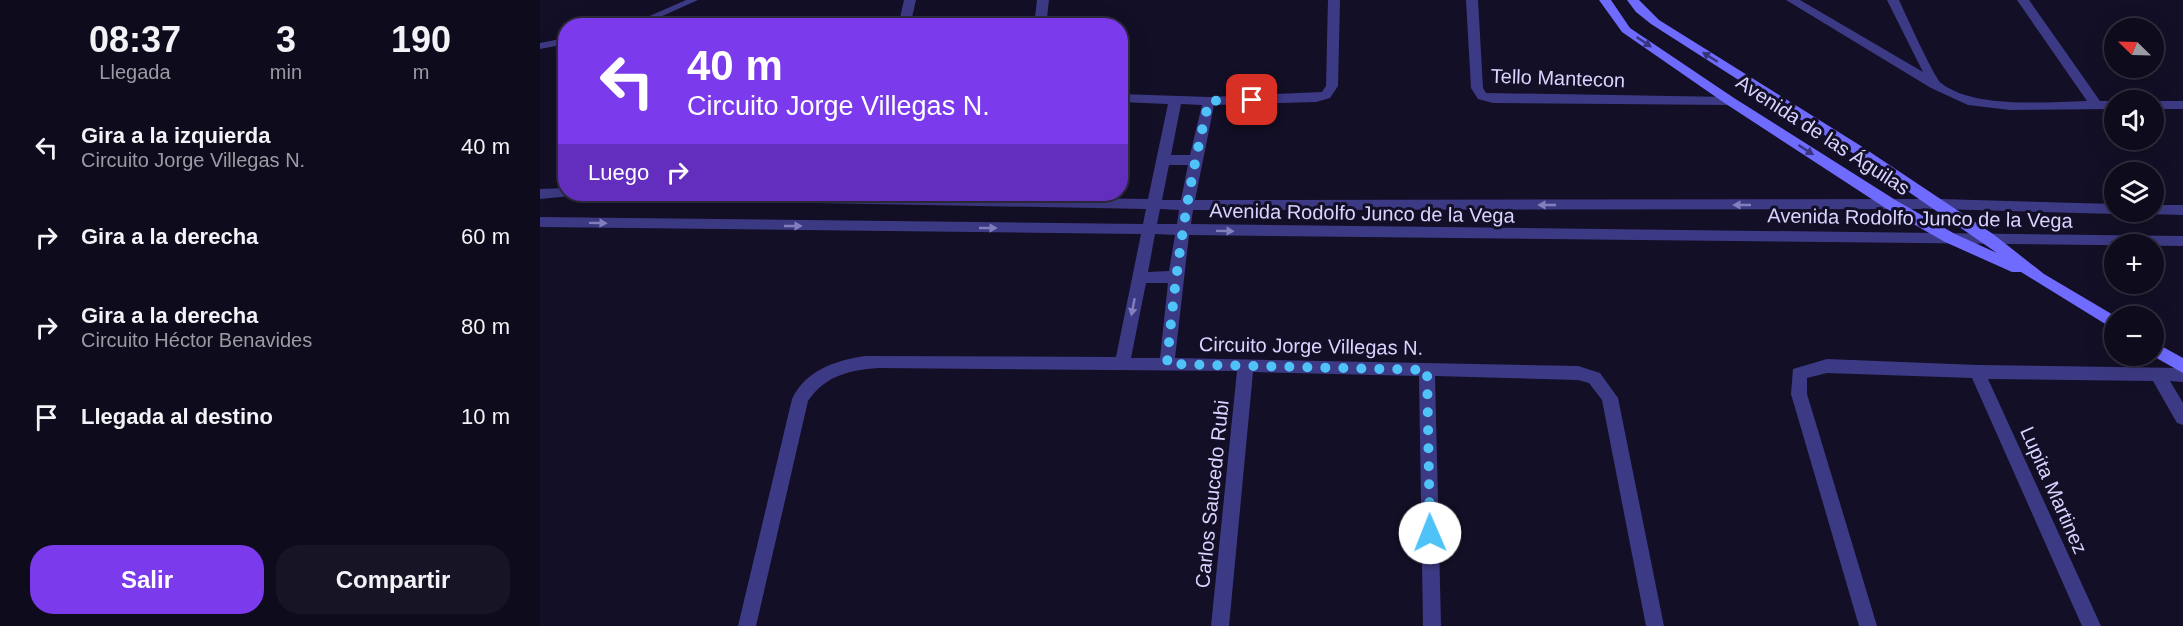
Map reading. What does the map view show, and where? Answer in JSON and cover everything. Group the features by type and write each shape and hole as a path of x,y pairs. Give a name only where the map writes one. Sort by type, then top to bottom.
{"street":[{"path":"906,18 910,0"},
{"path":"1041,18 1043,0"},
{"path":"1128,98 1209,101 1316,99 1326,95 1332,86 1334,0"},
{"name":"Tello Mantecon","path":"1472,0 1477,88 1482,96 1493,99 1730,101"},
{"name":"Avenida de las Águilas","path":"1605,0 1626,30 1730,101 1892,205 1950,238 2039,278"},
{"name":"Avenida de las Águilas","path":"1633,0 1640,10 1656,22 1940,204 2039,278 2104,317"},
{"path":"1792,0 1935,85 1964,99 1989,104 2104,105"},
{"path":"1893,0 1935,85"},
{"path":"2023,0 2096,105"},
{"path":"1122,364 1175,101"},
{"path":"1167,364 1174,277 1194,160 1209,101"},
{"path":"2164,105 2183,105"},
{"path":"1164,160 1194,160"},
{"path":"540,194 558,194"},
{"name":"Avenida Rodolfo Junco de la Vega","path":"990,201 1187,205 1940,204 2104,209"},
{"path":"2164,210 2183,210"},
{"name":"Avenida Rodolfo Junco de la Vega","path":"540,222 2183,241"},
{"path":"1139,278 1174,277"},
{"path":"2164,354 2183,366"},
{"name":"Circuito Jorge Villegas N.","path":"747,626 800,399 820,375 860,362 1246,365 1578,373 1594,378 1610,398 1655,626"},
{"name":"Carlos Saucedo Rubi","path":"1220,626 1246,365"},
{"path":"1868,626 1799,394 1799,374 1827,366 1977,372 2183,375"},
{"path":"1427,370 1432,626"},
{"name":"Lupita Martinez","path":"1977,372 2092,626"},
{"path":"2157,374 2183,418"}],"lane":[{"path":"650,18 694,0"},
{"path":"540,46 558,43"}],"route":[{"path":"1252,100 1209,101 1194,160 1174,277 1167,364 1427,370 1430,533"}]}
